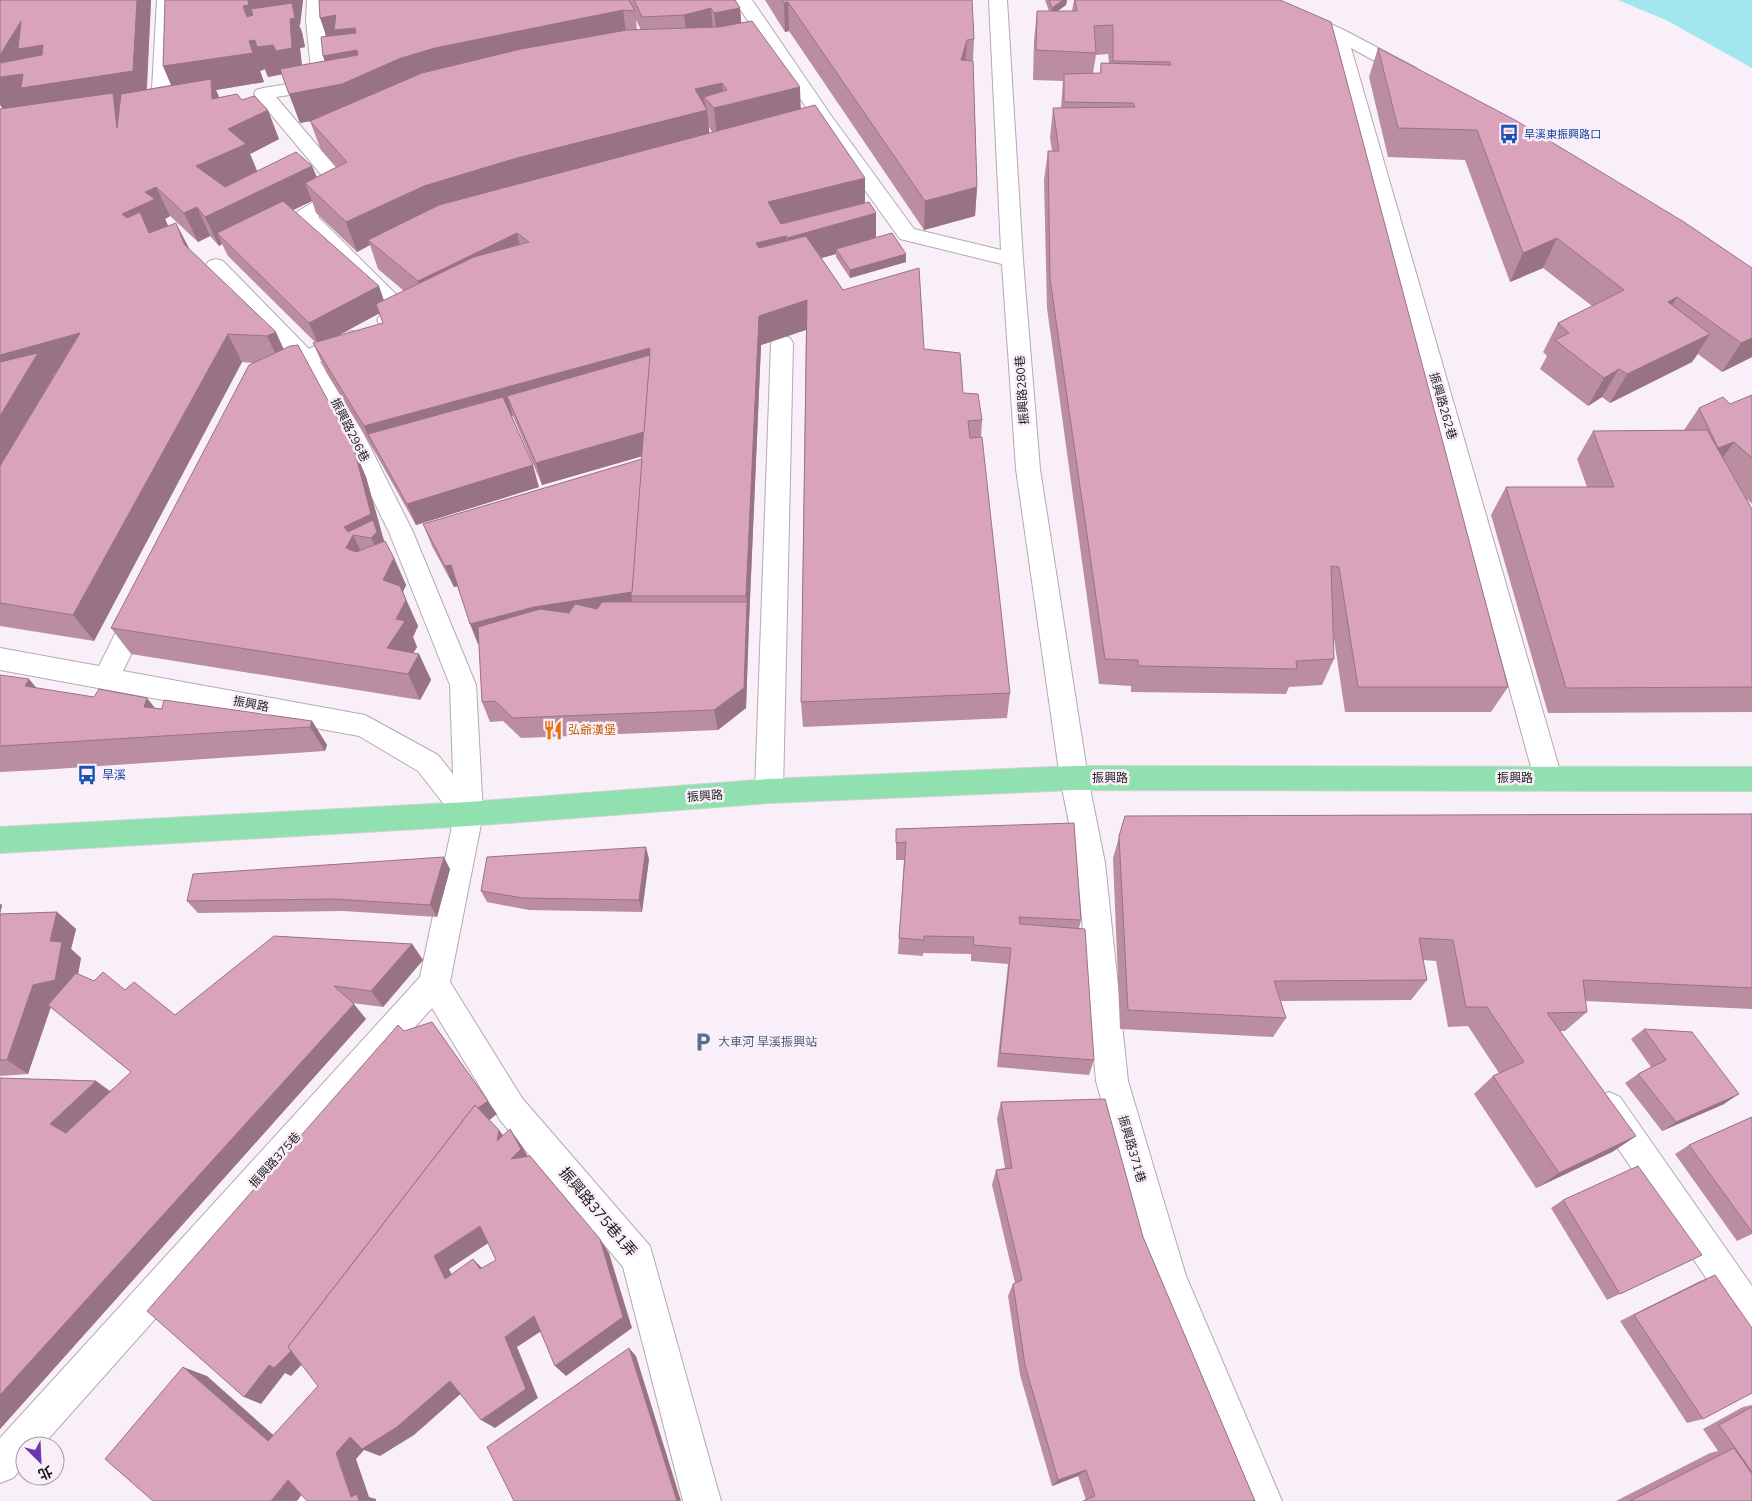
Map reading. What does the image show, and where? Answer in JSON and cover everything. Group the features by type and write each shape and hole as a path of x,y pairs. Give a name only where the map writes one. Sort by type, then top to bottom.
{"main road":[{"name":"振興路","path":"0,840 469,814 769,791 1074,778 1752,779"}],"street":[{"path":"142,110 170,106 166,0"},
{"path":"275,379 306,360 402,313 365,263 305,216 346,191 308,136 254,95 322,84 315,20 316,0"},
{"path":"743,0 758,38 814,121 906,234 1012,260"},
{"path":"1262,0 1338,34 1424,79"},
{"name":"振興路280巷","path":"996,3 1012,260 1028,469 1074,778"},
{"name":"振興路262巷","path":"1338,34 1548,778"},
{"name":"振興路296巷","path":"216,266 306,360 334,397 414,538 463,685 469,814"},
{"path":"769,791 782,343"},
{"path":"107,677 149,589"},
{"name":"振興路","path":"0,660 107,677 365,726 428,763 469,814"},
{"name":"振興路371巷","path":"1074,778 1091,863 1112,1082 1169,1277 1263,1501"},
{"path":"434,984 469,814"},
{"name":"振興路375巷","path":"0,1466 434,984"},
{"name":"振興路375巷1弄","path":"434,984 511,1109 638,1258 702,1501"},
{"path":"1593,1086 1752,1316"}],"water":[{"path":"1618,0 1752,0 1752,68 1668,21"}],"building":[{"path":"0,0 137,0 133,71 21,88 23,74 0,77 0,63 42,55 43,45 18,49 21,21 0,55"},
{"path":"165,0 248,0 249,5 243,6 247,17 253,15 251,9 292,3 295,18 290,19 292,48 276,51 273,45 257,47 255,40 249,41 253,53 163,66"},
{"path":"319,0 629,0 635,11 623,10 435,48 401,58 342,84 289,94 280,69 358,55 357,50 323,56 321,37 356,33 355,28 334,30 336,15 320,18"},
{"path":"634,0 735,0 740,8 714,13 711,8 684,15 642,17"},
{"path":"782,0 972,0 974,39 967,40 961,60 973,61 977,187 925,201 788,2 784,3"},
{"path":"1049,0 1063,0 1052,8"},
{"path":"1075,0 1280,0 1331,22 1508,687 1358,687 1339,567 1331,566 1334,659 1296,661 1297,669 1138,666 1138,660 1105,659 1050,279 1048,151 1059,151 1053,108 1135,107 1133,103 1064,102 1064,74 1101,73 1101,63 1171,65 1170,62 1113,61 1113,25 1094,26 1096,53 1036,50 1037,11 1077,11"},
{"path":"752,21 800,87 714,108 704,97 727,90 722,83 695,89 707,110 517,158 424,186 346,222 305,183 347,162 310,121 422,73 521,49 627,30 719,27"},
{"path":"1378,48 1515,120 1684,222 1752,268 1752,338 1741,343 1677,297 1668,302 1710,334 1627,374 1619,369 1604,378 1555,340 1569,333 1558,323 1624,290 1557,238 1523,253 1477,130 1398,128"},
{"path":"211,79 212,99 237,94 242,100 254,96 268,110 228,129 246,144 196,166 225,187 296,152 312,166 205,217 197,207 184,213 156,187 145,192 155,199 122,214 127,218 140,212 149,233 176,223 184,244 276,332 267,336 228,334 73,615 0,603 0,466 80,333 0,355 0,109 113,93 117,128 121,94"},
{"path":"815,105 865,178 768,202 781,224 869,202 876,213 787,238 786,236 756,243 759,248 806,236 843,290 919,268 924,349 960,353 963,393 978,394 982,420 968,421 970,438 982,437 1010,693 801,702 807,300 759,316 746,596 631,596 650,348 364,426 313,343 383,323 376,304 474,257 529,242 517,233 418,281 368,240 439,205"},
{"path":"283,201 379,286 309,323 217,233"},
{"path":"892,233 906,254 850,270 836,249"},
{"path":"298,345 354,449 371,514 344,527 348,532 373,520 377,532 371,538 353,535 346,548 356,552 385,541 394,558 383,580 400,586 406,600 396,619 405,621 387,648 419,654 408,674 111,628 249,365 290,346"},
{"path":"38,353 0,416 0,362"},
{"path":"650,355 644,432 536,463 507,396"},
{"path":"1752,395 1752,458 1734,442 1718,448 1699,408 1723,397 1730,404"},
{"path":"503,397 533,465 407,504 368,434"},
{"path":"1707,430 1752,509 1752,687 1566,688 1506,487 1614,487 1593,431"},
{"path":"642,459 632,592 534,607 470,624 451,565 445,566 423,524"},
{"path":"602,602 747,602 744,688 714,710 513,718 495,701 482,702 478,627 540,609 569,613 575,604 597,609"},
{"path":"0,675 29,679 25,686 94,697 99,689 147,698 144,707 162,709 164,700 312,721 310,727 0,746"},
{"path":"1752,814 1752,988 1583,980 1587,1012 1547,1013 1636,1136 1559,1173 1493,1076 1524,1062 1487,1007 1466,1007 1453,940 1419,938 1427,980 1274,981 1286,1018 1128,1010 1119,836 1125,816"},
{"path":"1074,823 1081,920 1019,917 1020,924 1085,929 1094,1060 1000,1053 1011,948 973,945 974,937 924,936 924,940 899,938 906,842 896,843 896,829"},
{"path":"646,847 639,900 523,898 481,891 487,857"},
{"path":"444,857 430,905 334,899 187,901 193,874"},
{"path":"57,912 50,941 62,942 55,980 33,985 7,1060 0,1060 0,914"},
{"path":"274,936 412,944 371,991 334,986 354,1004 0,1395 0,1078 96,1081 50,1124 66,1133 131,1072 48,1005 76,973 94,981 103,972 125,990 134,982 175,1015"},
{"path":"432,1022 488,1101 478,1108 475,1105 288,1347 291,1351 274,1368 269,1365 244,1397 147,1311 398,1025 404,1031"},
{"path":"1644,1029 1692,1032 1739,1094 1676,1122 1638,1074 1666,1060"},
{"path":"1105,1099 1143,1237 1255,1501 1083,1501 1095,1496 1086,1470 1058,1480 1025,1365 1013,1284 1022,1280 996,1170 1012,1168 1001,1102"},
{"path":"475,1105 499,1130 497,1141 510,1129 521,1149 511,1159 530,1156 600,1239 623,1317 555,1366 534,1316 505,1337 526,1389 481,1420 450,1381 397,1427 362,1449 350,1437 336,1453 351,1497 357,1494 359,1501 307,1501 288,1480 271,1501 153,1501 105,1459 183,1367 268,1441 318,1386 288,1347","holes":["480,1226 496,1260 480,1269 473,1259 445,1279 434,1256"]},
{"path":"1752,1117 1752,1232 1689,1145"},
{"path":"1638,1166 1702,1255 1620,1294 1563,1200"},
{"path":"1715,1275 1752,1328 1752,1393 1703,1419 1634,1315"},
{"path":"629,1348 677,1501 514,1501 487,1447"},
{"path":"1752,1407 1752,1472 1719,1425"},
{"path":"1734,1448 1752,1474 1752,1501 1630,1501"}],"place":[{"name":"旱溪東振興路口","path":"1509,134"},
{"name":"弘爺漢堡","path":"553,730"},
{"name":"旱溪","path":"87,775"},
{"name":"大車河 旱溪振興站","path":"703,1042"}]}
